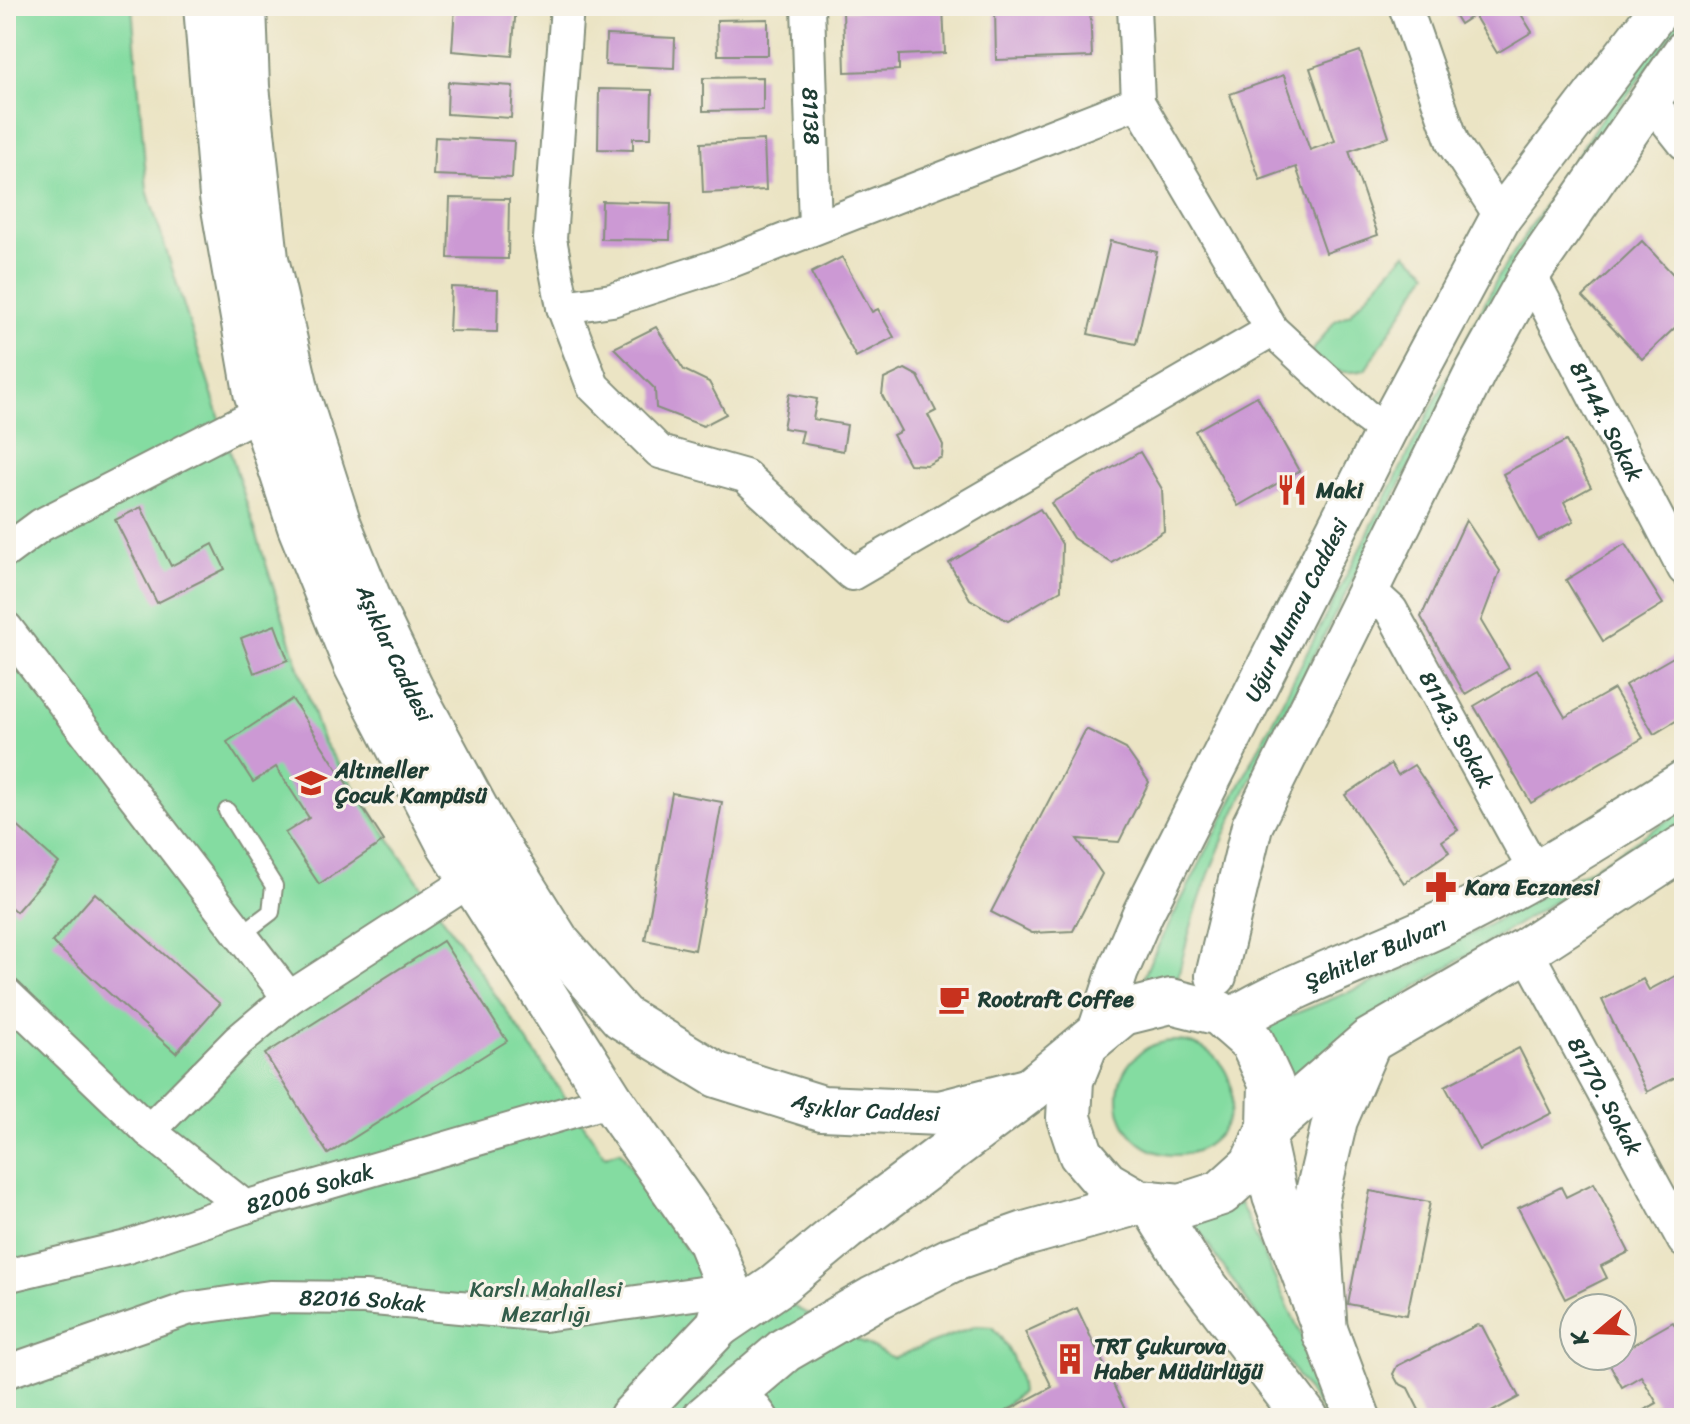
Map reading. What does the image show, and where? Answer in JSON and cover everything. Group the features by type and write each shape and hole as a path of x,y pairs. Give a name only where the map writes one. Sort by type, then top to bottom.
{"main road":[{"name":"Aşıklar Caddesi","path":"206,6 222,197 263,411 300,527 356,665 449,844 611,1100 709,1240 724,1307"},
{"name":"Aşıklar Caddesi","path":"244,6 247,87 266,259 298,397 339,525 375,614 411,689 486,828 558,943 622,1017 717,1075 822,1108 940,1113 1030,1090"},
{"name":"Şehitler Bulvarı","path":"1221,1004 1278,993 1459,915 1537,875 1684,783"},
{"path":"705,1418 751,1403 785,1350 873,1299 951,1260 1094,1214 1145,1202 1181,1206 1221,1193 1252,1165 1267,1134 1369,1041 1526,950 1684,847"},
{"path":"631,1418 724,1307 775,1287 845,1229 1030,1090 1123,1013 1171,1001 1221,1004 1252,1042 1271,1083 1267,1134 1275,1196 1358,1418"},
{"path":"1091,1040 1071,1080 1069,1118 1081,1154 1106,1183 1145,1202 1306,1418"},
{"path":"1325,1334 1316,1201 1335,1120 1369,1041"}],"street":[{"path":"567,6 550,239 563,307 593,386 660,452 745,476 852,574 1272,330"},
{"name":"81138","path":"808,6 815,227"},
{"path":"1134,6 1138,102 1272,330 1363,414 1386,431"},
{"path":"1405,6 1453,143 1501,217"},
{"name":"Uğur Mumcu Caddesi","path":"1091,1040 1143,913 1386,431 1501,217 1662,6"},
{"path":"1221,1004 1252,826 1476,371 1530,274 1684,51"},
{"path":"1649,99 1684,143"},
{"path":"563,307 612,300 726,263 1138,102"},
{"name":"81144. Sokak","path":"1530,274 1684,569"},
{"path":"6,551 41,525 263,411"},
{"name":"81143. Sokak","path":"1369,590 1391,610 1537,875"},
{"path":"6,628 289,998"},
{"path":"149,1131 238,1041 289,998 471,880"},
{"name":"81170. Sokak","path":"1526,950 1684,1241"},
{"path":"6,994 149,1131 245,1207"},
{"name":"82006 Sokak","path":"6,1276 127,1247 245,1207 611,1100"},
{"name":"82016 Sokak","path":"6,1372 187,1309 270,1297 364,1298 544,1315 724,1307"}],"lane":[{"path":"227,811 274,886 271,912 242,934"}],"green space":[{"name":"Karslı Mahallesi Mezarlığı","path":"6,6 132,6 147,190 322,740 605,1156 620,1151 688,1252 893,1358 976,1326 992,1327 1012,1357 1020,1383 1021,1392 998,1412 1008,1418 6,1418"},
{"path":"1684,6 1684,18 1592,145 1527,244 1461,364 1239,804 1201,897 1186,943 1176,989 1134,1003 1150,962 1499,275 1604,114"},
{"path":"1406,253 1428,272 1365,370 1335,370 1310,354 1335,321 1350,314"},
{"path":"1684,810 1684,822 1417,986 1287,1081 1262,1027 1411,967 1603,862"},
{"path":"1175,1041 1207,1050 1223,1066 1232,1098 1223,1130 1207,1146 1175,1155 1143,1146 1127,1130 1118,1098 1127,1066 1143,1050"},
{"path":"1240,1203 1341,1418 1326,1418 1193,1222"}],"building":[{"path":"455,6 516,6 512,56 452,51"},
{"path":"943,6 945,53 899,55 899,70 845,72 843,11"},
{"path":"1090,6 1092,57 996,60 995,8"},
{"path":"1449,6 1516,6 1532,32 1497,53 1474,15 1460,24"},
{"path":"768,19 768,55 718,55 717,20"},
{"path":"606,35 675,38 674,68 605,65"},
{"path":"1360,51 1389,137 1349,151 1378,235 1326,253 1296,167 1260,180 1230,94 1284,75 1310,150 1335,141 1310,68"},
{"path":"763,77 763,110 703,111 703,78"},
{"path":"448,82 513,86 511,118 447,114"},
{"path":"599,89 652,90 651,138 633,138 633,150 598,149"},
{"path":"435,137 514,141 512,178 433,175"},
{"path":"764,140 766,190 703,193 701,143"},
{"path":"450,198 509,199 508,259 448,258"},
{"path":"602,201 671,203 670,240 601,239"},
{"path":"1110,241 1157,252 1136,344 1088,334"},
{"path":"1642,241 1684,286 1684,319 1642,359 1583,297"},
{"path":"842,257 872,312 878,309 894,337 856,357 811,273"},
{"path":"451,287 498,289 497,332 449,331"},
{"path":"656,327 684,370 709,382 726,414 703,426 656,408 655,389 614,348"},
{"path":"905,369 918,376 936,411 928,415 943,445 942,457 927,465 909,464 893,435 901,431 882,395 884,379"},
{"path":"789,394 817,399 813,419 847,425 843,451 800,443 803,431 783,428"},
{"path":"1257,396 1299,471 1238,506 1195,431"},
{"path":"1566,441 1591,487 1564,502 1574,521 1538,540 1503,474"},
{"path":"1140,452 1162,489 1164,531 1112,563 1073,538 1051,503"},
{"path":"141,507 171,566 213,544 225,569 157,603 115,520"},
{"path":"1040,509 1062,544 1061,590 1008,621 970,599 949,563"},
{"path":"1466,520 1500,571 1481,621 1509,668 1465,694 1421,617"},
{"path":"1625,544 1663,604 1603,641 1566,580"},
{"path":"275,625 288,660 254,673 241,638"},
{"path":"1675,656 1684,672 1684,716 1654,734 1625,685"},
{"path":"1537,669 1565,717 1614,689 1643,738 1531,803 1474,706"},
{"path":"292,699 384,841 319,884 285,833 309,818 276,767 253,782 227,742"},
{"path":"1086,729 1126,749 1149,782 1119,842 1077,839 1102,874 1073,931 1032,933 991,912"},
{"path":"1391,764 1398,775 1414,765 1458,830 1442,841 1449,852 1404,883 1345,795"},
{"path":"672,793 722,802 695,950 645,940"},
{"path":"6,816 59,863 16,912 6,903"},
{"path":"95,893 220,1004 176,1053 52,942"},
{"path":"443,941 507,1041 328,1154 265,1054"},
{"path":"1677,975 1684,989 1684,1073 1647,1092 1602,1000 1643,979 1649,990"},
{"path":"1519,1048 1552,1113 1479,1150 1445,1086"},
{"path":"1594,1183 1629,1252 1601,1266 1607,1278 1579,1292 1561,1292 1518,1208 1561,1187 1566,1197"},
{"path":"1370,1191 1430,1202 1407,1315 1348,1304"},
{"name":"TRT Çukurova Haber Müdürlüğü","path":"1077,1308 1129,1418 993,1418 1052,1387 1025,1332"},
{"path":"1673,1322 1684,1341 1684,1418 1639,1418 1637,1414 1657,1403 1641,1376 1622,1387 1614,1372 1638,1372 1638,1342"},
{"path":"1477,1325 1482,1326 1519,1397 1486,1415 1487,1418 1423,1418 1408,1388 1398,1383 1393,1374 1397,1366"}],"place":[{"name":"Maki","path":"1292,490"},
{"name":"Altıneller Çocuk Kampüsü","path":"311,783"},
{"name":"Kara Eczanesi","path":"1441,887"},
{"name":"Rootraft Coffee","path":"954,999"},
{"name":"TRT Çukurova Haber Müdürlüğü","path":"1070,1359"}]}
